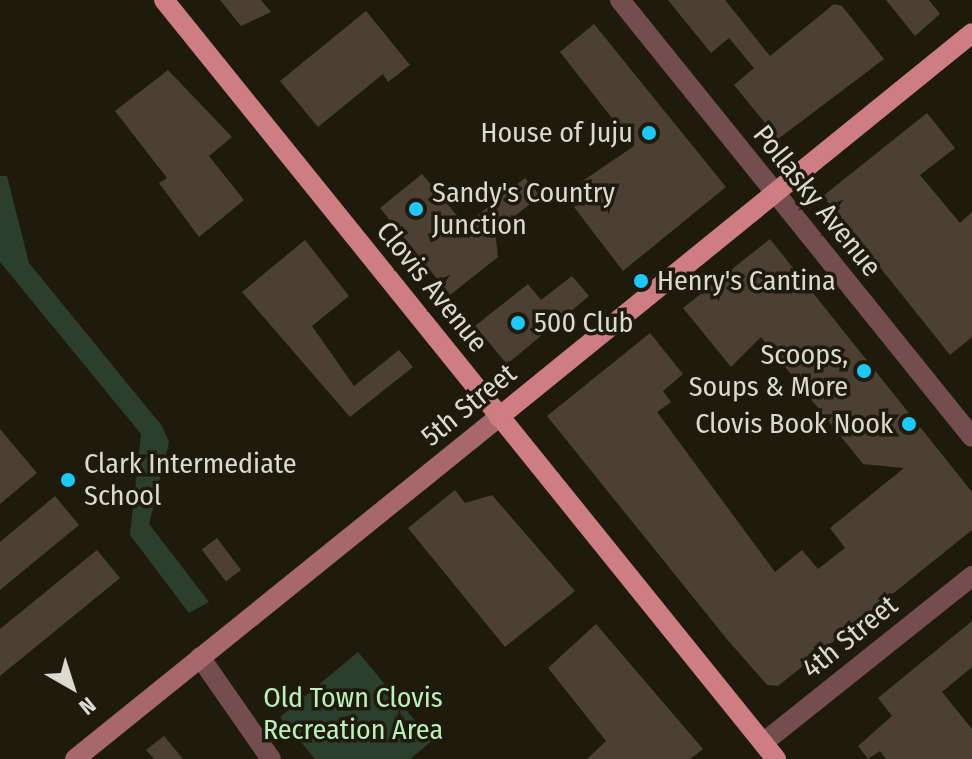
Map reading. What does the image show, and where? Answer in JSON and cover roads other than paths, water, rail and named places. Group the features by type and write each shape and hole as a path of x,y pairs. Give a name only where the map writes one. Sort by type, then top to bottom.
{"main road":[{"name":"Clovis Avenue","path":"164,0 770,751"},
{"name":"5th Street","path":"75,759 972,33"}],"street":[{"name":"Pollasky Avenue","path":"620,0 972,437"},
{"name":"4th Street","path":"770,751 972,576"},
{"path":"200,657 271,759"}],"place":[{"name":"House of Juju","path":"649,133"},
{"name":"Sandy's Country Junction","path":"416,209"},
{"name":"Henry's Cantina","path":"641,281"},
{"name":"500 Club","path":"518,323"},
{"name":"Scoops, Soups & More","path":"864,371"},
{"name":"Clovis Book Nook","path":"909,424"},
{"name":"Clark Intermediate School","path":"68,480"}],"park label":[{"name":"Old Town Clovis Recreation Area","path":"353,714"}]}
